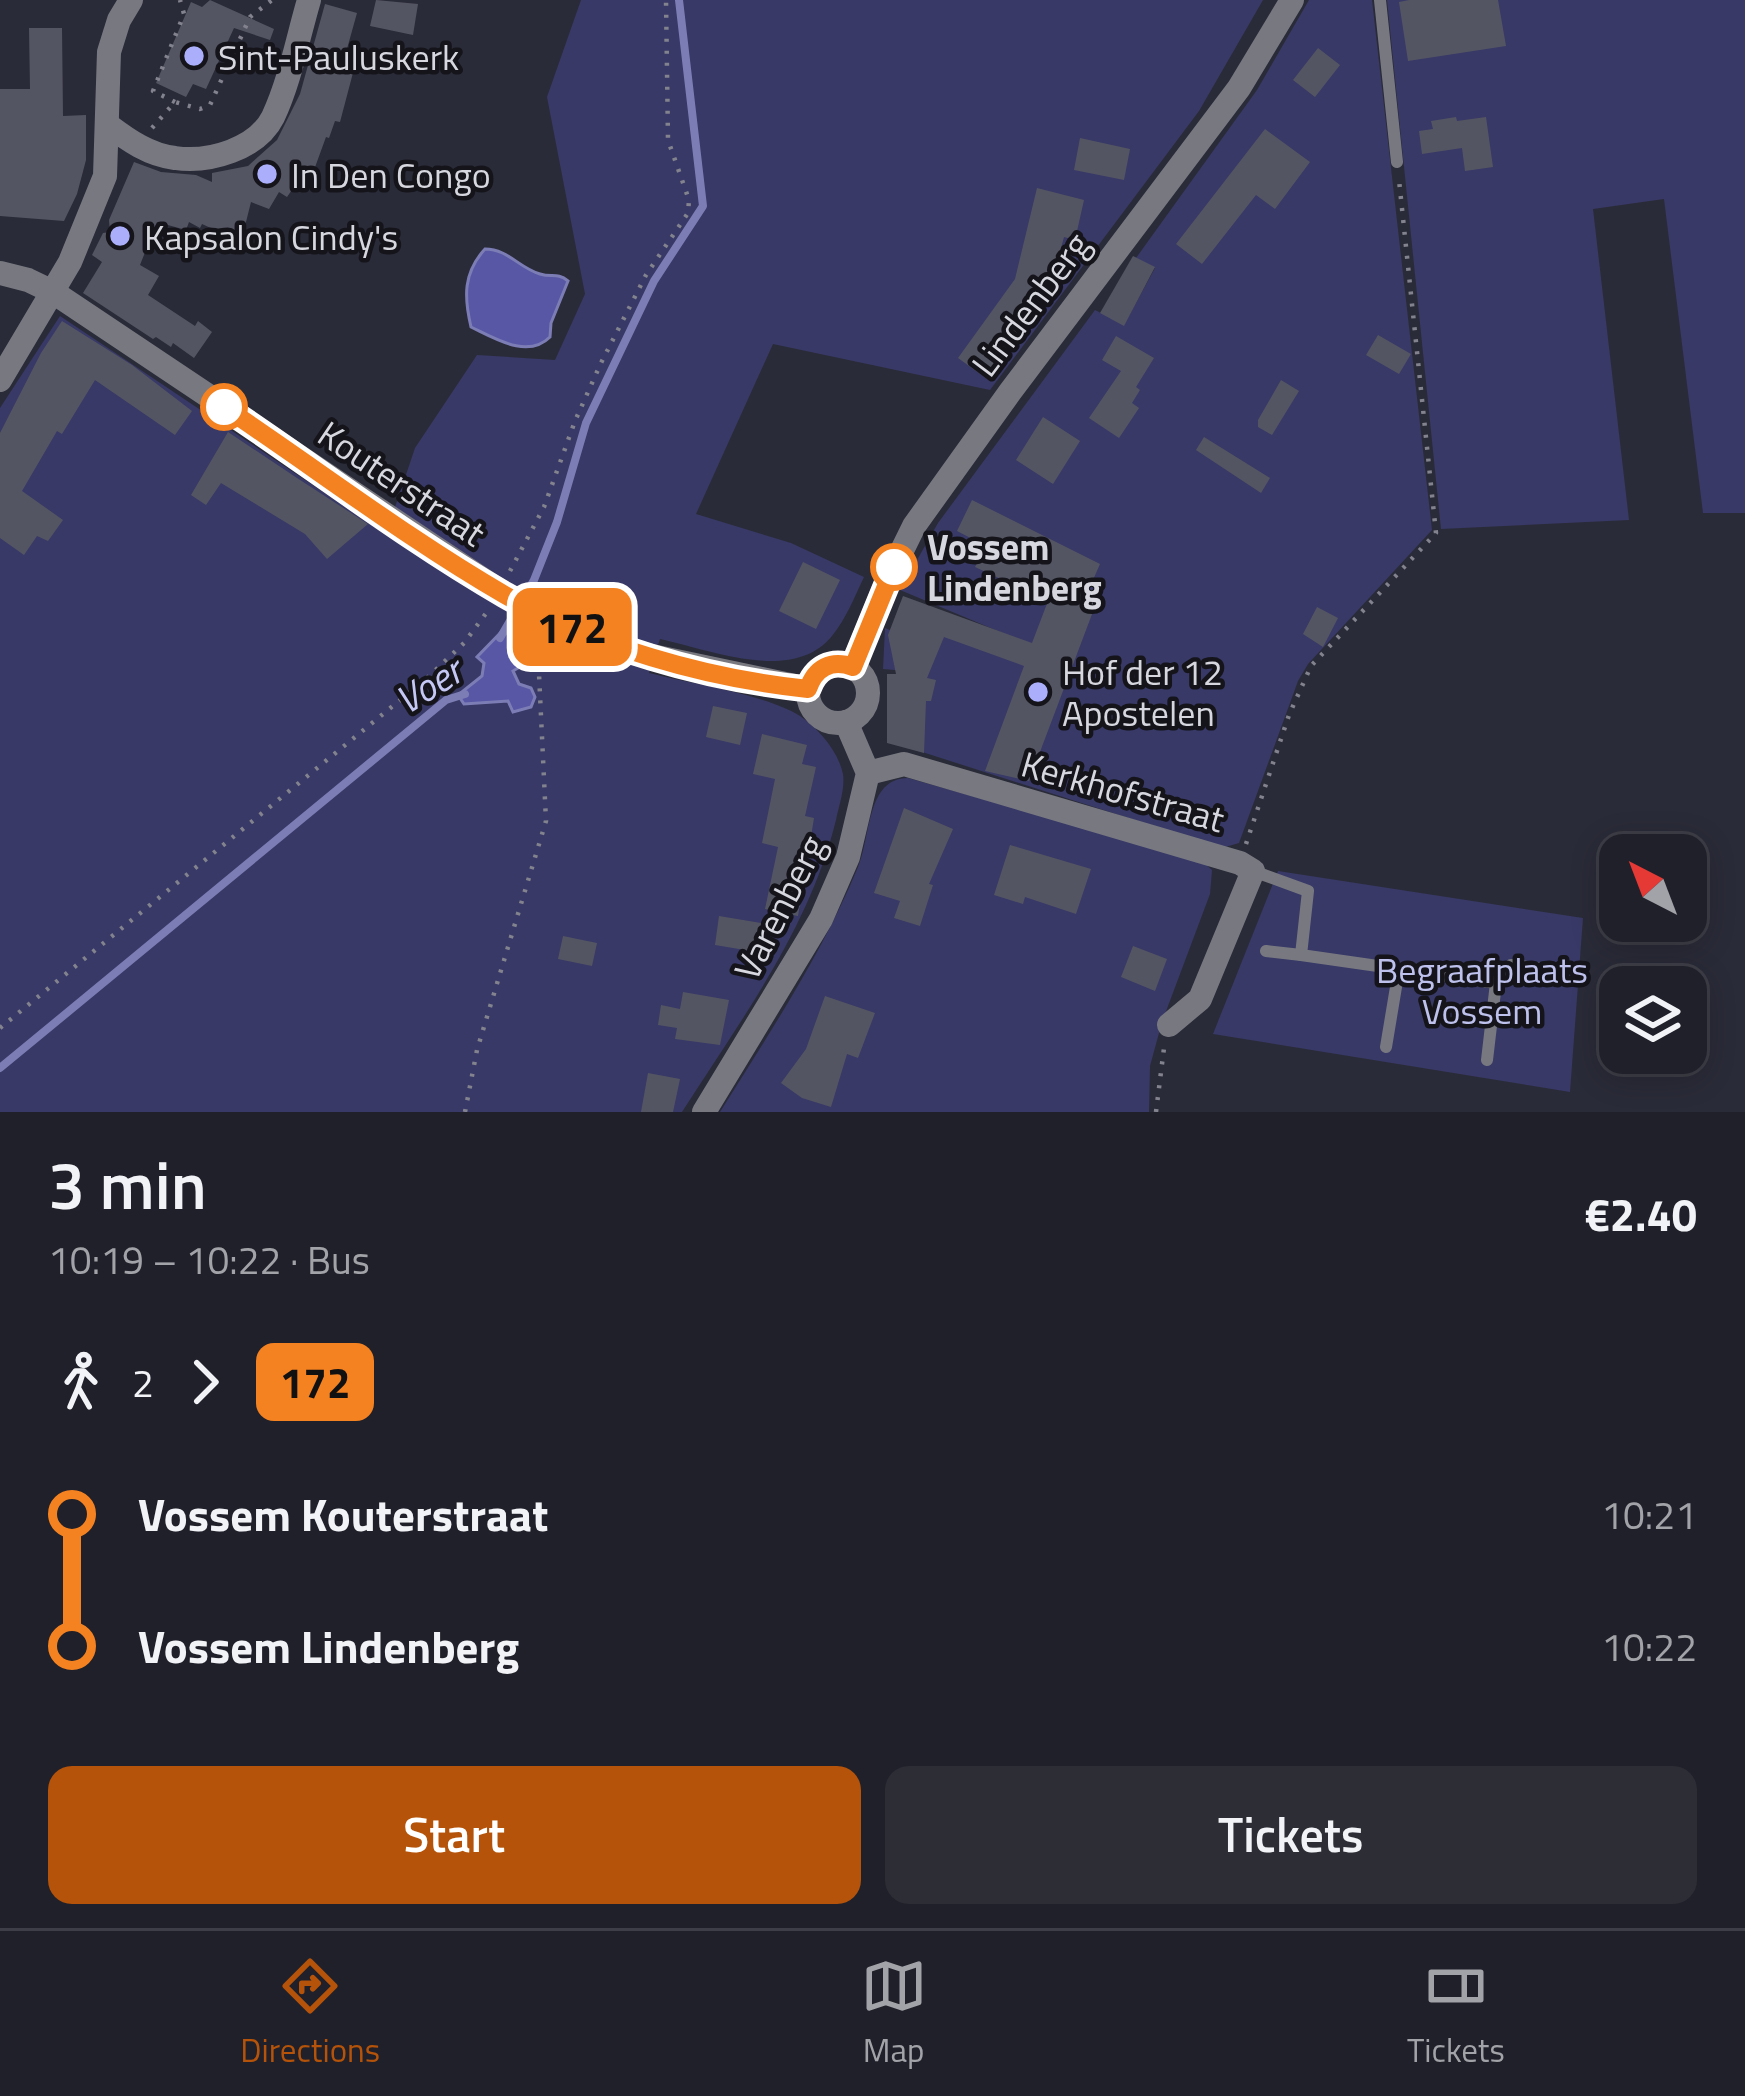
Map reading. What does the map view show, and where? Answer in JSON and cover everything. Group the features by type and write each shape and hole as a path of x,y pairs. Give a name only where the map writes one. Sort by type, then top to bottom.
{"street":[{"path":"0,380 53,292 105,176 109,52 131,0"},
{"path":"108,125 136,146 172,158 193,159 245,146 272,120 309,0"},
{"name":"Lindenberg","path":"846,722 863,711 866,682 853,667 886,581 914,526 1239,88 1292,0"},
{"name":"Kouterstraat","path":"0,273 53,292 502,593 633,652 808,689"},
{"path":"853,667 834,663 825,667 808,689 818,716 846,722 868,773"},
{"name":"Kerkhofstraat","path":"868,773 904,764 1246,867 1200,1000 1168,1025"},
{"name":"Varenberg","path":"704,1112 821,919 859,824 868,773"}],"lane":[{"path":"1380,0 1397,162"},
{"path":"1246,867 1308,891 1301,955"},
{"path":"1266,951 1496,983"},
{"path":"1486,1060 1496,983 1511,965 1558,971"},
{"path":"1386,1048 1399,969"}],"path":[{"path":"180,0 184,14 153,91 200,110 211,105 250,17 272,0"},
{"path":"0,1028 427,678 464,643 502,593 544,507 574,421 610,346 646,275 688,213 689,200 668,140 667,0"},
{"path":"136,146 175,103"},
{"path":"1246,867 1289,715 1311,666 1436,533 1397,162"},
{"path":"465,1112 477,1050 547,821 535,646 537,611"},
{"path":"1156,1112 1168,1025"}],"green space":[{"path":"581,0 1263,0 1199,111 990,390 773,344 696,514 791,543 864,577 837,629 816,650 796,658 750,660 660,639 649,673 749,696 800,716 832,749 843,786 824,860 791,936 682,1112 0,1112 0,408 60,316 386,534 415,448 477,355 555,360 585,294 547,97"},
{"path":"1309,0 1372,0 1432,530 1308,664 1239,843 1222,848 919,751 918,672 883,669 885,628 936,649 943,632 1005,634 900,590 938,523 1095,310 1124,325 1155,268 1136,258 1257,90"},
{"path":"1387,0 1745,0 1745,513 1703,513 1664,199 1593,209 1629,520 1441,529"},
{"path":"908,778 1202,861 1212,870 1210,894 1150,1066 1149,1112 720,1112 828,931 858,867 877,799 894,781"},
{"name":"Begraafplaats Vossem","path":"1278,871 1583,918 1570,1092 1213,1034"}],"shaded area":[{"path":"485,249 568,281 550,337 541,343 512,345 471,327 467,286"},
{"path":"505,628 523,665 513,671 519,684 531,688 535,697 531,707 513,712 508,701 464,704 458,695 482,676 484,663 477,657"}],"building":[{"name":"Sint-Pauluskerk","path":"210,0 274,29 270,40 234,28 206,89 193,84 186,97 156,83 191,2 202,7"},
{"path":"376,0 418,4 413,35 370,26"},
{"path":"1498,0 1506,46 1408,61 1399,2"},
{"path":"325,4 357,13 345,56 353,58 350,67 354,69 340,122 335,121 326,137 314,170 307,168 287,197 279,192 269,209 251,202 241,242 202,224 200,228 189,222 186,230 157,222 140,265 159,276 148,295 212,332 194,358 173,343 171,347 153,339 83,293 102,262 92,255 103,233 110,232 109,220 134,162 212,182 212,173 248,166 277,140 300,94"},
{"path":"29,28 62,28 63,116 86,115 86,160 64,221 0,216 0,89 30,89"},
{"path":"1318,48 1340,65 1315,97 1293,80"},
{"path":"1456,117 1457,121 1486,117 1493,167 1465,171 1462,148 1422,154 1419,131 1433,129 1431,121"},
{"path":"1265,129 1310,162 1275,209 1256,195 1202,264 1176,244"},
{"path":"1080,138 1130,149 1124,180 1074,170"},
{"path":"1037,188 1084,200 1075,240 1064,237 1048,296 987,379 958,358 1015,279"},
{"path":"1133,256 1155,267 1124,326 1100,313"},
{"path":"62,321 132,365 192,411 175,435 95,380 62,434 57,431 22,491 63,520 48,541 37,536 24,555 0,538 0,433"},
{"path":"1378,335 1411,354 1399,374 1366,355"},
{"path":"1116,336 1154,358 1136,387 1140,390 1132,403 1139,408 1119,438 1089,418 1121,371 1102,360"},
{"path":"1281,380 1299,391 1272,435 1258,427 1258,420"},
{"path":"1043,417 1080,441 1053,484 1016,460"},
{"path":"228,432 368,524 327,559 305,534 221,483 206,505 191,495"},
{"path":"1204,437 1270,478 1261,493 1196,450"},
{"path":"972,500 1100,564 1089,589 1100,593 1029,781 985,771 1024,666 944,637 927,678 936,680 931,701 926,701 924,753 887,743 887,674 896,674 888,635 903,596 1032,643 1048,601 975,567 986,546 957,531"},
{"path":"803,562 840,580 816,629 779,611"},
{"path":"1317,607 1338,618 1323,647 1303,634"},
{"path":"713,706 747,713 740,745 706,737"},
{"path":"762,734 807,745 802,764 816,767 805,816 814,818 798,916 765,909 778,847 762,843 775,779 753,774"},
{"path":"904,808 953,829 929,884 933,885 920,926 894,918 900,901 874,893"},
{"path":"1010,845 1091,869 1076,914 1025,897 1023,904 994,895"},
{"path":"719,916 761,923 757,952 715,945"},
{"path":"563,936 597,943 592,966 558,959"},
{"path":"1133,946 1167,959 1155,991 1121,977"},
{"path":"683,992 729,1000 720,1045 675,1039 677,1028 658,1025 661,1005 680,1009"},
{"path":"825,996 875,1013 858,1058 847,1054 831,1107 802,1098 781,1083 806,1049"},
{"path":"648,1073 680,1079 673,1112 641,1112"}],"waterway":[{"name":"Voer","path":"500,638 534,580 586,423 654,281 703,206 679,0"},
{"name":"Voer","path":"0,1068 446,700 465,694"}],"bus line":[{"name":"172","path":"224,407 506,595 598,639 668,662 808,689 825,667 834,663 853,667 894,567"}],"place":[{"name":"Sint-Pauluskerk","path":"194,56"},
{"name":"In Den Congo","path":"267,174"},
{"name":"Kapsalon Cindy's","path":"120,236"},
{"name":"Vossem Lindenberg","path":"894,567"},
{"name":"Hof der 12 Apostelen","path":"1038,692"}]}
